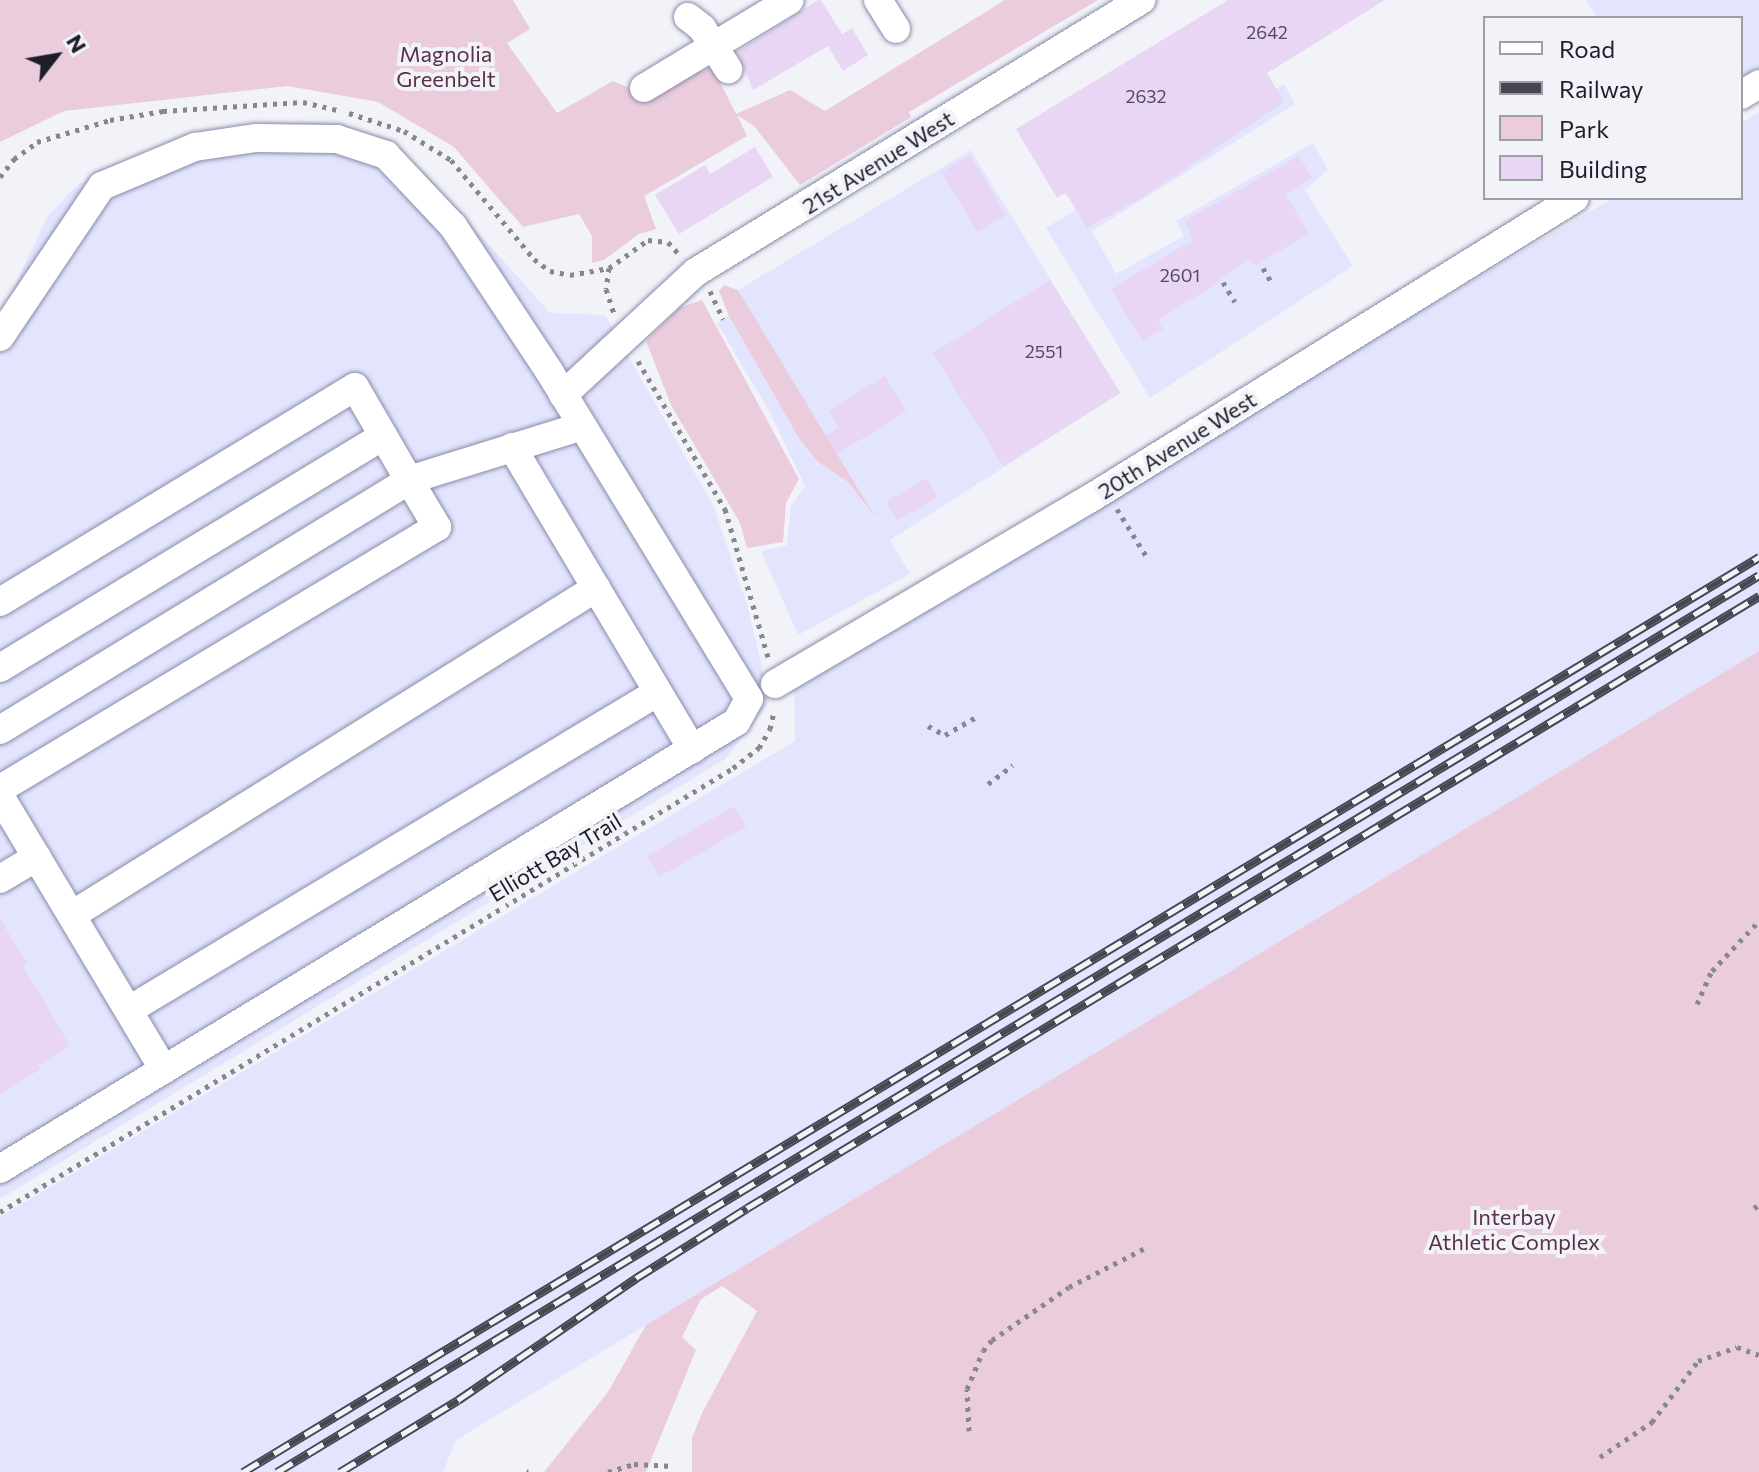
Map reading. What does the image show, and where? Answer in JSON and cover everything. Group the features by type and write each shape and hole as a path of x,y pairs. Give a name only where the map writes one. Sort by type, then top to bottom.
{"street":[{"path":"644,88 722,58 790,0"},
{"path":"878,0 896,29"},
{"name":"21st Avenue West","path":"563,395 630,346 696,272 1141,0"},
{"path":"688,17 702,28 722,58"},
{"path":"0,337 102,186 195,147 256,138 337,139 386,155 453,226 563,395 749,699 736,722 0,1169"},
{"name":"20th Avenue West","path":"775,684 1104,490 1572,200"},
{"path":"0,602 355,387 437,527 0,789"},
{"path":"0,730 409,480 582,426"},
{"path":"0,668 383,436"},
{"path":"512,447 692,749"},
{"path":"72,915 596,588"},
{"path":"129,1010 658,692"},
{"path":"0,796 164,1070"},
{"path":"0,879 37,857"}],"path":[{"path":"609,268 648,240 668,242 683,259"},
{"path":"1263,268 1271,282"},
{"path":"719,280 709,287 723,319"},
{"path":"1223,282 1235,302"},
{"name":"Elliott Bay Trail","path":"0,1212 733,768 759,748 770,729 775,684 725,509 630,346"},
{"path":"1104,490 1148,559"},
{"path":"928,726 945,735 976,717"},
{"path":"988,784 1013,765"},
{"path":"1697,1004 1712,971 1759,921"},
{"path":"969,1431 967,1389 983,1351 992,1340 1069,1287 1149,1246"},
{"path":"1600,1457 1652,1422 1698,1361 1723,1349 1737,1347 1759,1355"},
{"path":"608,1472 634,1464 674,1466"}],"shaded area":[{"path":"1586,0 1759,0 1759,70 1743,79 1743,16 1596,16"},
{"path":"1284,84 1295,104 1092,231 1116,274 1184,236 1176,221 1313,143 1328,170 1305,190 1353,266 1150,398 1046,228"},
{"path":"1759,112 1759,651 456,1440 443,1472 0,1472 0,1217 795,741 794,678 1610,200 1743,200 1743,122"},
{"path":"306,122 335,124 375,138 401,153 424,172 550,313 605,315 714,507 748,608 770,701 725,759 0,1199 0,317 47,217 77,185 110,167 206,133"},
{"path":"971,150 1120,393 890,540 910,574 798,635 761,551 787,545 791,506 805,486 768,409 717,323 729,316 800,440 818,462 848,482 881,527 738,290"}],"green space":[{"name":"Magnolia Greenbelt","path":"0,0 513,0 530,29 507,43 557,113 613,81 645,95 682,77 713,68 736,114 790,90 825,111 1005,0 1098,0 909,112 911,117 800,185 754,126 737,115 747,136 644,196 656,229 639,234 604,260 592,263 592,236 579,214 523,227 454,147 378,102 288,86 64,111 0,142"},
{"path":"724,285 738,290 877,520 848,482 818,462 800,440 729,316 719,291"},
{"path":"702,300 799,479 786,503 783,542 747,548 740,523 671,405 646,341 679,308"},
{"name":"Interbay Athletic Complex","path":"1759,651 1759,1472 692,1472 692,1438 702,1413 757,1311 722,1286 701,1299 682,1337 696,1350 646,1472 544,1472 608,1392 646,1325"}],"building":[{"path":"821,0 842,34 852,28 868,55 843,71 828,46 753,90 737,52"},
{"path":"1228,0 1385,0 1267,73 1284,102 1143,197 1087,228 1066,193 1057,198 1016,129"},
{"path":"755,147 773,177 679,234 655,195 705,165 710,174"},
{"path":"970,155 1006,215 978,232 942,172"},
{"path":"1299,156 1312,177 1285,194 1309,233 1255,266 1251,259 1218,279 1220,281 1158,320 1163,329 1143,341 1111,289 1193,240 1185,221"},
{"path":"1050,280 1120,393 1003,466 933,353"},
{"path":"885,376 906,412 837,454 826,436 839,428 829,411"},
{"path":"927,478 938,497 897,521 886,502"},
{"path":"734,806 746,827 659,877 647,856"},
{"path":"0,919 27,963 23,966 70,1046 38,1065 41,1069 0,1094"}],"railway":[{"path":"243,1472 1759,557"},
{"path":"277,1472 1759,575"},
{"path":"340,1472 458,1400 636,1278 747,1208 1759,596"}]}
